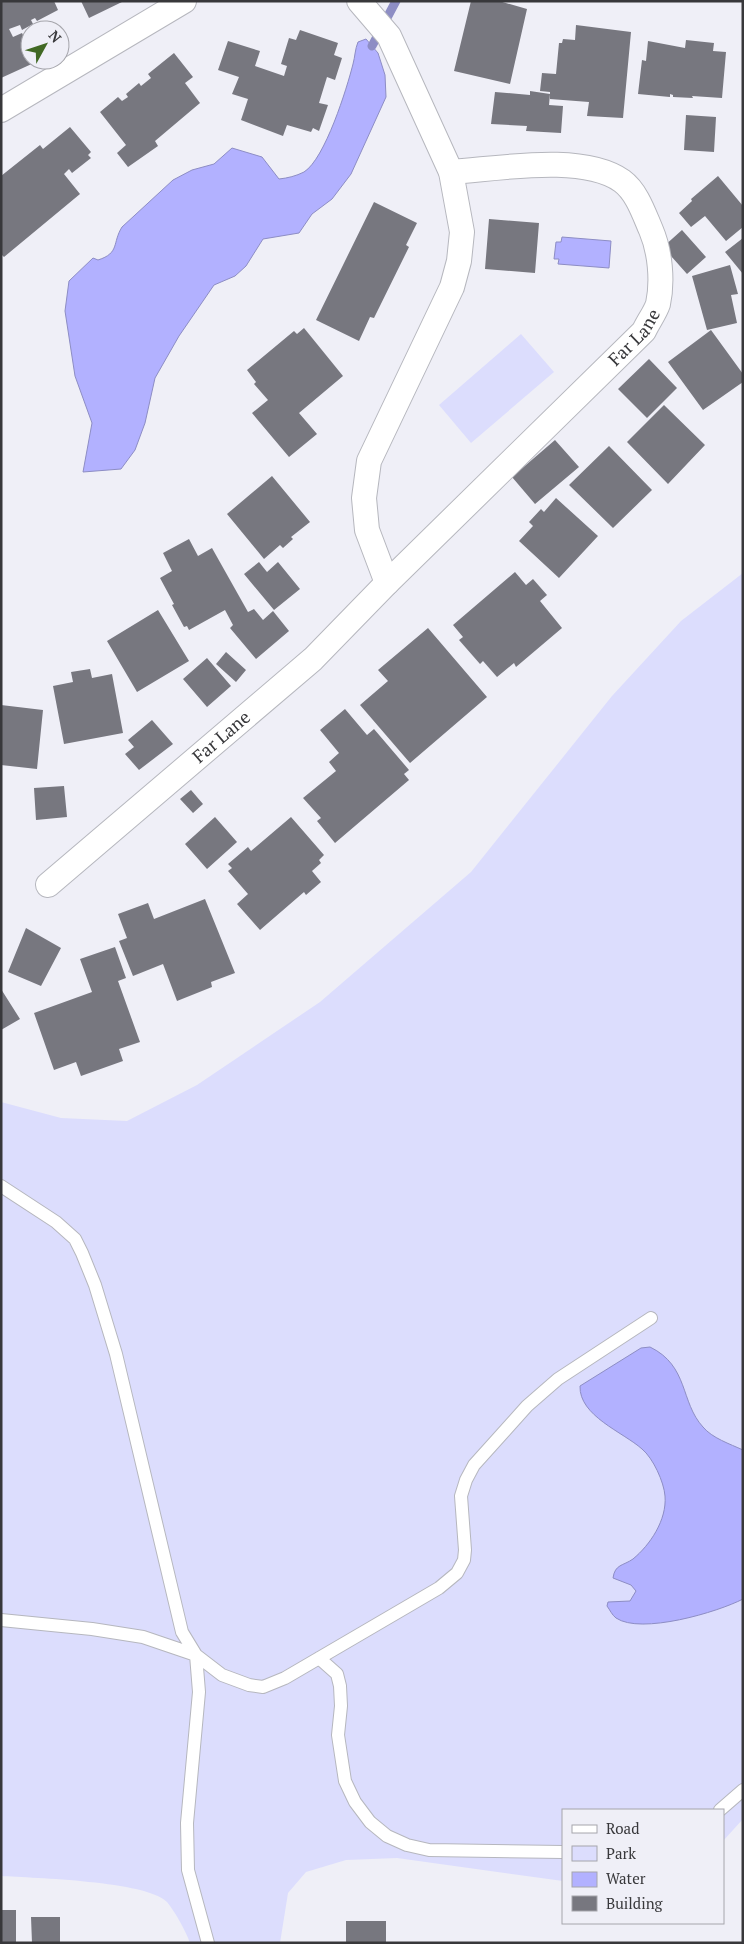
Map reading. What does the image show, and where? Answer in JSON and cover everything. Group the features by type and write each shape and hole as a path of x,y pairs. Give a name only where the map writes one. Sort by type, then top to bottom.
{"street":[{"path":"1,110 184,1"},
{"path":"364,7 389,36 451,172 462,232 459,260 452,287 369,461 364,498 367,530 387,583"},
{"name":"Far Lane","path":"48,885 313,658 644,331 657,306 661,281 655,240 640,203 623,182 596,169 558,164 451,172"}],"lane":[{"path":"1,1186 56,1222 75,1239 95,1286 116,1354 182,1632 196,1656 200,1692 187,1823 188,1870 208,1943"},
{"path":"1,1620 92,1629 143,1637 196,1656 222,1674 248,1685 263,1687 284,1678 440,1588 457,1573 464,1560 465,1550 461,1496 466,1480 474,1465 527,1406 558,1379 651,1318"},
{"path":"319,1658 338,1674 340,1686 338,1735 345,1781 355,1802 370,1822 387,1836 407,1845 429,1850 562,1852"},
{"path":"721,1809 743,1790"}],"green space":[{"path":"521,334 554,372 471,443 439,405"},
{"path":"743,573 743,1819 724,1840 724,1809 562,1809 562,1881 397,1858 346,1860 306,1872 288,1893 280,1943 190,1943 170,1906 155,1895 137,1889 114,1885 1,1876 1,1102 61,1118 127,1121 197,1085 320,1002 471,872 612,696 681,621"}],"water":[{"path":"366,39 378,53 385,75 386,97 351,174 332,199 312,214 299,233 263,239 246,266 235,276 214,285 179,336 155,378 145,423 135,450 121,469 83,472 92,423 75,376 65,311 69,281 93,258 98,260 110,254 113,251 122,227 173,180 192,170 214,164 232,148 262,157 279,179 292,177 304,172 312,165 327,138 346,89 356,47 358,42"},
{"path":"562,237 611,241 609,268 558,264 559,259 554,259 556,242 561,242"},
{"path":"650,1347 663,1355 672,1364 678,1374 690,1407 703,1427 716,1438 743,1450 743,1599 716,1610 680,1620 643,1624 628,1623 616,1618 607,1606 608,1602 630,1601 636,1591 631,1585 613,1578 614,1573 620,1566 633,1559 645,1547 656,1531 665,1505 663,1484 654,1464 642,1449 594,1415 582,1397 580,1386 641,1348"}],"building":[{"path":"1,1 54,1 58,10 39,20 35,18 20,20 20,25 9,29 13,37 20,34 20,69 1,78"},
{"path":"81,1 124,1 89,18"},
{"path":"471,1 499,1 527,9 510,84 454,71"},
{"path":"576,25 631,32 623,118 587,116 589,102 550,99 550,92 540,91 542,73 556,74 559,43 562,43 563,39 575,40"},
{"path":"300,30 338,43 334,55 342,58 335,80 327,77 319,103 328,105 319,131 313,128 311,132 287,125 283,136 241,120 248,99 232,94 239,77 218,70 228,41 260,51 255,66 284,76 287,66 281,64 289,38 296,40"},
{"path":"686,40 714,43 713,51 726,52 722,98 673,97 670,94 670,97 638,94 642,60 646,61 648,41 685,48"},
{"path":"174,53 193,77 185,83 200,103 155,141 158,146 128,167 117,153 126,145 100,112 118,97 122,101 128,97 126,94 139,83 141,86 151,78 148,74"},
{"path":"530,91 550,94 549,105 563,106 561,133 526,131 527,126 491,124 495,92 530,95"},
{"path":"686,115 716,117 714,152 684,150"},
{"path":"70,127 91,152 88,155 91,158 72,173 69,169 64,174 80,194 4,257 1,254 1,176 40,145 43,149"},
{"path":"718,176 743,206 743,227 726,241 705,216 691,227 679,213 692,201 691,199"},
{"path":"374,202 417,223 406,245 409,247 374,318 370,317 359,341 316,320"},
{"path":"489,219 539,223 535,273 485,269"},
{"path":"682,230 706,257 687,274 663,247"},
{"path":"743,238 743,274 725,252"},
{"path":"730,265 738,294 731,295 737,323 707,330 692,276"},
{"path":"304,328 343,376 299,413 317,434 289,457 252,413 268,400 254,384 256,382 247,370 294,331 297,334"},
{"path":"711,330 743,374 743,382 703,410 668,362"},
{"path":"649,359 677,388 647,418 618,389"},
{"path":"664,405 705,445 668,484 627,442"},
{"path":"555,440 579,467 535,504 512,477"},
{"path":"609,446 652,490 613,528 569,485"},
{"path":"272,476 310,522 291,537 293,539 283,548 280,545 264,559 227,514"},
{"path":"556,498 598,536 559,578 519,541 533,526 529,522 541,509 544,512"},
{"path":"189,539 198,556 212,548 248,612 254,609 263,620 273,611 289,631 256,659 230,628 233,625 225,610 189,630 187,626 184,627 160,578 172,571 163,553"},
{"path":"259,562 267,572 278,562 300,589 274,610 244,574"},
{"path":"515,572 526,585 533,579 547,595 540,601 562,628 516,667 514,663 497,677 483,661 480,664 459,640 463,637 453,625"},
{"path":"158,610 189,661 137,692 107,641"},
{"path":"428,628 487,697 410,763 360,705 388,681 378,670"},
{"path":"226,652 246,670 236,682 216,664"},
{"path":"207,658 231,686 207,707 183,679"},
{"path":"90,669 92,678 112,674 123,733 64,744 53,686 73,682 71,672"},
{"path":"1,705 43,710 37,769 1,765"},
{"path":"345,709 367,735 374,729 409,770 404,774 409,780 335,843 317,821 321,818 303,798 336,771 329,762 339,753 320,730"},
{"path":"152,720 173,744 139,770 125,754 134,747 128,740"},
{"path":"64,786 67,817 36,820 34,788"},
{"path":"191,790 203,804 193,813 180,799"},
{"path":"215,817 237,842 207,869 185,844"},
{"path":"291,817 324,855 319,860 321,863 312,871 321,882 306,895 304,892 260,930 237,904 248,894 228,871 232,868 228,864 248,847 251,851"},
{"path":"205,899 235,973 211,982 212,987 177,1001 163,964 133,976 119,941 127,938 118,914 148,903 154,919"},
{"path":"26,928 61,948 41,986 8,972"},
{"path":"115,947 126,978 118,981 140,1042 119,1049 123,1061 81,1076 76,1062 54,1070 34,1013 92,992 80,959"},
{"path":"1,989 20,1019 1,1030"},
{"path":"1,1910 16,1910 16,1943 1,1943"},
{"path":"31,1917 60,1917 60,1943 32,1943"},
{"path":"346,1921 386,1921 386,1943 346,1943"}],"waterway":[{"path":"372,46 396,1"}]}
